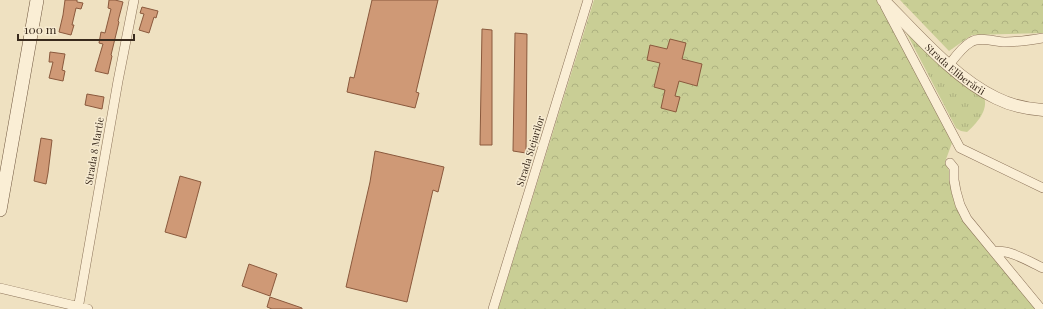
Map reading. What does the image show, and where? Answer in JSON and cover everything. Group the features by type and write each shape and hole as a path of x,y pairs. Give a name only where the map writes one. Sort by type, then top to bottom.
{"main road":[{"path":"0,210 37,0"}],"street":[{"name":"Strada 8 Martie","path":"78,308 134,0"},
{"name":"Strada Stejarilor","path":"493,309 588,0"},
{"path":"883,0 960,148 1043,188"},
{"name":"Strada Eliberării","path":"883,0 949,65 969,82 996,98 1032,109 1043,110"},
{"path":"949,65 961,50 971,41 979,40 1005,42 1043,38"},
{"path":"950,163 954,168 954,180 960,205 967,219 1041,309"},
{"path":"994,252 999,250 1014,254 1043,268"},
{"path":"0,288 78,308 88,309"}],"green space":[{"path":"594,0 877,0 952,143 945,162 950,173 953,194 1035,309 498,309"},
{"path":"900,0 1043,0 1043,33 972,35 949,51"},
{"path":"905,30 984,97 985,107 983,112 978,121 967,132 956,128"}],"building":[{"path":"65,0 77,0 77,2 83,3 81,9 76,8 71,35 59,32"},
{"path":"109,0 123,2 108,74 95,71 103,44 99,43 101,32 105,33 111,9 108,8"},
{"path":"372,0 438,0 416,92 419,93 415,108 347,92 350,77 354,78"},
{"path":"142,7 158,11 156,18 154,17 149,33 139,30 144,14 140,13"},
{"path":"482,29 492,30 492,145 480,145"},
{"path":"515,33 527,34 526,153 513,151"},
{"path":"670,39 686,43 682,59 702,64 697,86 679,81 675,96 680,97 676,112 661,108 665,90 654,87 660,63 647,60 650,45 667,49"},
{"path":"50,52 65,54 62,70 65,71 63,81 49,78 53,62 49,62"},
{"path":"87,94 104,97 102,109 85,105"},
{"path":"41,138 52,140 46,184 34,181"},
{"path":"375,151 444,167 438,192 433,190 407,302 346,287 370,182"},
{"path":"180,176 201,182 186,238 165,232"},
{"path":"249,264 277,274 270,296 242,286"},
{"path":"270,297 302,309 272,309 267,307"}]}
